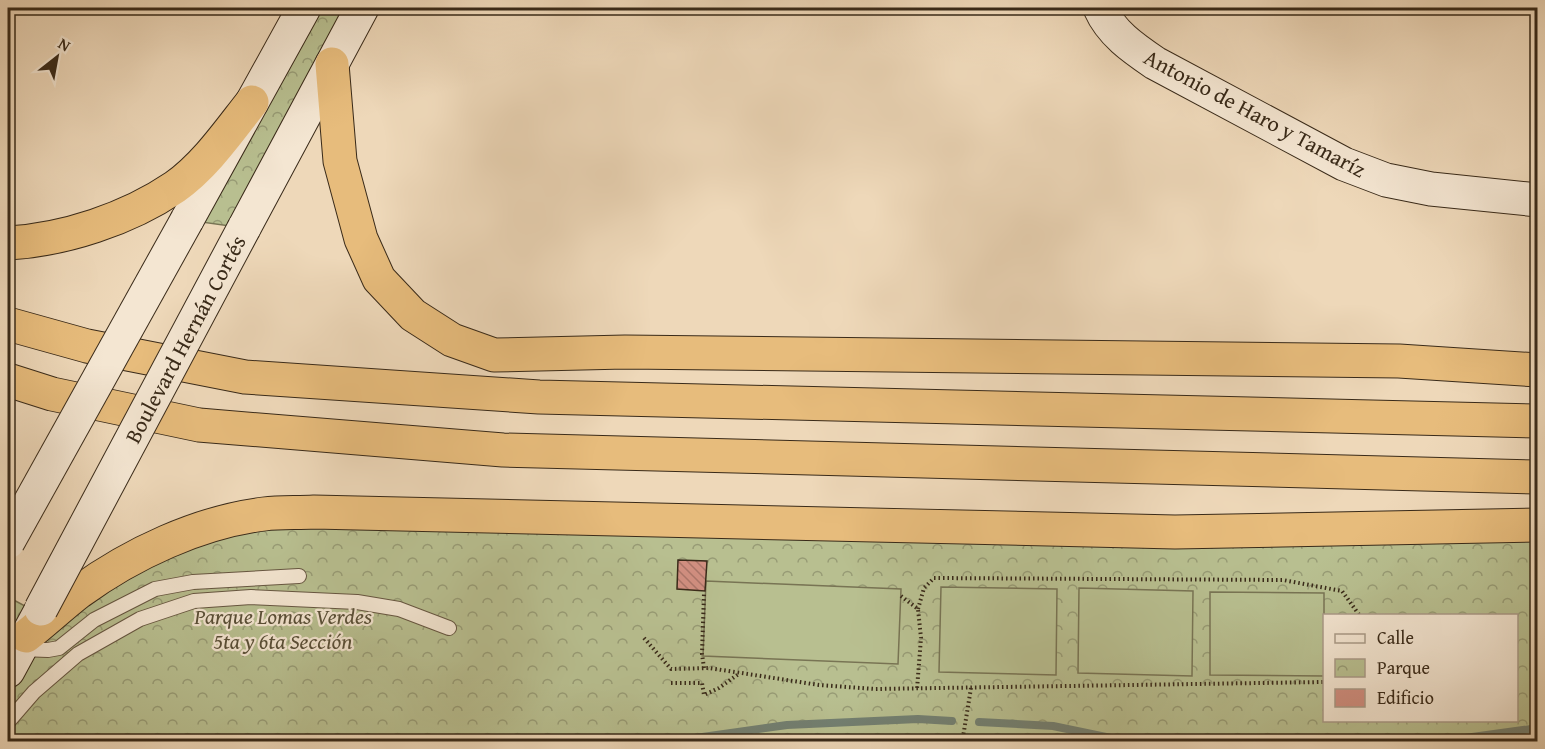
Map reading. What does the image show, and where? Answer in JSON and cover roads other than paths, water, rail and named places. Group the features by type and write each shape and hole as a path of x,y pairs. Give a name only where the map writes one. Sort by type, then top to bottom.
{"highway":[{"path":"332,64 340,161 361,239 378,279 413,315 432,328 452,340 494,355 625,352 1399,361 1538,370"},
{"path":"8,243 60,236 108,221 152,201 176,186 196,168 219,144 252,102"},
{"path":"8,324 87,346 246,377 540,397 1538,421"},
{"path":"8,380 52,394 199,425 503,450 1538,477"},
{"path":"24,641 80,592 156,547 189,532 264,514 314,512 1175,532 1538,525"}],"main road":[{"path":"8,542 304,8"},
{"name":"Boulevard Hernán Cortés","path":"24,641 362,8"},
{"name":"Antonio de Haro y Tamaríz","path":"1100,8 1126,43 1155,63 1344,164 1386,180 1431,189 1538,200"}],"lane":[{"path":"24,641 48,650 59,648 94,620 155,589 231,578 299,576"},
{"path":"231,578 232,598"},
{"path":"8,722 34,692 78,654 140,619 194,601 251,597 357,602 399,609 449,628"}],"waterway":[{"path":"667,742 787,725 918,719 952,721"},
{"path":"979,722 1053,726 1130,742"},
{"path":"1436,742 1538,728"}],"park label":[{"name":"Parque Lomas Verdes 5ta y 6ta Sección","path":"283,628"}]}
